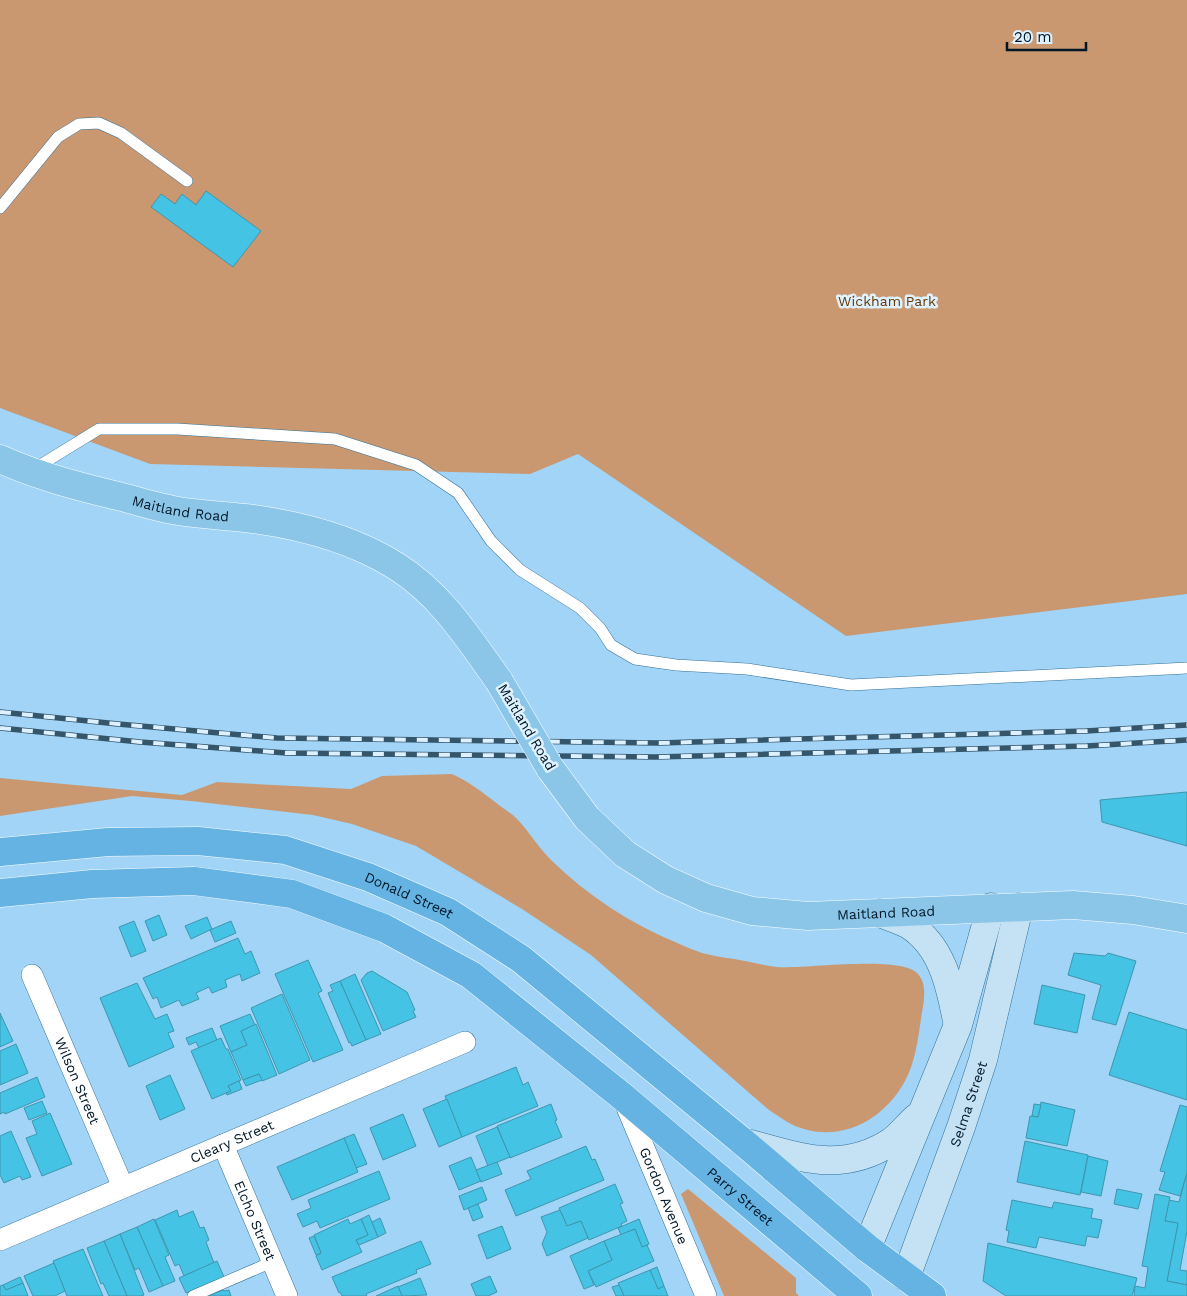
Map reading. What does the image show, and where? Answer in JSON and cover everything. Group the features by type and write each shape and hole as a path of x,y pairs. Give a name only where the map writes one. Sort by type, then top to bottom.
{"highway":[{"name":"Donald Street","path":"0,852 108,842 198,841 285,850 368,877 448,912 521,959 743,1142"},
{"path":"0,893 92,884 194,881 292,894 384,928 471,975 622,1097"},
{"name":"Parry Street","path":"622,1097 852,1294"},
{"path":"743,1142 867,1248 903,1287 932,1296"},
{"path":"852,1294 867,1248"}],"main road":[{"name":"Maitland Road","path":"0,459 30,471 105,493 178,511 254,519 309,529 360,546 397,567 431,593 459,625 499,681 550,768 587,818 625,854 666,880 706,898 752,911 808,916 1073,904 1133,910 1187,919"},
{"path":"867,1248 958,1025 991,907"},
{"name":"Selma Street","path":"903,1287 961,1127 983,1060 1019,907"},
{"path":"880,913 908,924 925,939 936,953 950,986 958,1025"},
{"path":"743,1142 818,1161 851,1160 868,1154 893,1141 924,1108"}],"street":[{"name":"Wilson Street","path":"32,974 123,1187"},
{"name":"Cleary Street","path":"0,1240 466,1042"},
{"name":"Gordon Avenue","path":"622,1097 706,1296"},
{"name":"Elcho Street","path":"223,1146 287,1296"}],"lane":[{"path":"0,208 58,137 79,124 99,124 121,133 187,181"},
{"path":"30,471 99,429 177,429 335,439 416,465 458,493 491,541 520,570 580,608 600,628 611,645 636,659 676,665 747,669 851,685 1187,668"},
{"path":"193,1296 272,1262"}],"green space":[{"name":"Wickham Park","path":"0,0 1187,0 1187,594 846,636 578,454 530,474 150,464 0,408"},
{"path":"452,774 476,788 514,816 551,860 579,885 609,907 641,926 699,952 777,967 872,964 907,968 917,973 921,978 924,989 919,1035 911,1067 897,1094 875,1116 849,1129 819,1132 795,1126 769,1110 591,955 522,909 416,846 352,824 313,815 132,796 0,816 0,778 182,795 217,782 351,789 382,776"},
{"path":"688,1189 796,1278 796,1293 799,1296 724,1296 681,1194"}],"building":[{"path":"206,191 261,231 233,267 151,207 161,194 175,204 182,194 196,205"},
{"path":"1187,792 1187,846 1102,822 1100,800"},
{"path":"159,915 167,935 153,941 145,921"},
{"path":"207,917 212,929 191,939 185,926"},
{"path":"134,921 146,951 131,957 119,927"},
{"path":"231,921 236,933 215,942 210,930"},
{"path":"238,938 245,954 251,951 260,973 242,981 240,974 225,980 227,987 212,993 209,987 196,993 199,999 182,1006 179,1000 161,1008 157,997 153,999 143,978"},
{"path":"1074,953 1105,956 1108,953 1136,961 1116,1025 1092,1019 1101,985 1068,975"},
{"path":"308,960 322,991 318,993 343,1050 313,1062 275,974"},
{"path":"372,971 407,992 416,1017 383,1031 361,980 367,973"},
{"path":"355,974 381,1034 366,1040 340,981"},
{"path":"340,981 366,1040 352,1046 328,993 333,991 330,985"},
{"path":"137,983 155,1019 167,1014 174,1031 168,1033 174,1047 129,1067 100,998"},
{"path":"1042,985 1085,995 1077,1033 1034,1024"},
{"path":"282,994 310,1060 279,1074 251,1008"},
{"path":"1129,1012 1187,1030 1187,1100 1109,1075"},
{"path":"0,1013 13,1041 0,1047"},
{"path":"250,1014 255,1025 241,1031 247,1045 231,1052 220,1026"},
{"path":"256,1024 277,1075 262,1081 259,1074 243,1080 231,1052 247,1045 241,1031"},
{"path":"212,1028 217,1040 199,1048 196,1042 189,1045 186,1038"},
{"path":"221,1038 226,1049 228,1049 241,1080 228,1086 231,1091 212,1099 191,1051"},
{"path":"16,1044 28,1073 0,1085 0,1051"},
{"path":"516,1067 523,1085 528,1082 538,1106 462,1137 445,1096"},
{"path":"259,1074 262,1080 246,1086 243,1080"},
{"path":"170,1075 185,1109 160,1120 146,1086"},
{"path":"37,1077 45,1097 5,1114 4,1112 0,1114 0,1093"},
{"path":"239,1081 242,1089 227,1095 226,1093 231,1091 228,1086"},
{"path":"447,1099 462,1137 439,1147 423,1109"},
{"path":"42,1101 47,1113 29,1120 24,1108"},
{"path":"1041,1102 1075,1110 1067,1146 1026,1138 1030,1116 1038,1117"},
{"path":"551,1104 557,1120 555,1121 562,1137 510,1158 497,1126"},
{"path":"1034,1104 1041,1105 1038,1117 1032,1116"},
{"path":"1180,1105 1187,1107 1187,1173 1180,1196 1159,1190 1165,1172 1160,1171"},
{"path":"50,1113 72,1164 42,1176 26,1138 37,1134 32,1121"},
{"path":"403,1114 416,1146 383,1160 370,1128"},
{"path":"497,1127 510,1157 488,1166 476,1136"},
{"path":"11,1131 31,1177 22,1180 20,1176 4,1183 0,1175 0,1136"},
{"path":"354,1134 367,1164 356,1168 344,1138"},
{"path":"344,1138 358,1172 292,1200 277,1167"},
{"path":"1025,1141 1088,1155 1080,1195 1017,1182"},
{"path":"586,1146 592,1160 595,1159 604,1180 516,1216 505,1190 531,1179 527,1171"},
{"path":"1088,1156 1108,1161 1101,1196 1081,1192"},
{"path":"471,1157 481,1181 459,1190 449,1166"},
{"path":"497,1162 502,1174 481,1182 476,1170"},
{"path":"379,1171 390,1199 320,1228 317,1221 303,1227 297,1214 311,1208 308,1200"},
{"path":"1187,1173 1187,1231 1180,1270 1187,1271 1187,1285 1167,1281 1178,1223 1165,1221 1169,1200 1179,1202"},
{"path":"615,1184 623,1203 620,1204 627,1221 621,1224 622,1226 589,1240 581,1221 567,1226 559,1208"},
{"path":"482,1187 487,1200 464,1210 459,1196"},
{"path":"1117,1189 1142,1194 1138,1209 1114,1204"},
{"path":"1155,1194 1170,1197 1165,1221 1178,1223 1167,1281 1187,1285 1187,1296 1134,1296 1135,1286 1145,1288 1148,1267 1142,1266"},
{"path":"1012,1200 1052,1208 1054,1202 1093,1209 1091,1218 1102,1220 1098,1238 1087,1236 1085,1246 1039,1237 1036,1248 1007,1242 1009,1231 1006,1230"},
{"path":"478,1204 483,1217 473,1221 468,1208"},
{"path":"177,1210 179,1217 193,1211 200,1228 204,1227 209,1240 206,1242 214,1263 184,1276 179,1264 175,1266 155,1220"},
{"path":"560,1210 567,1226 581,1221 588,1238 547,1256 542,1244 547,1232 541,1217"},
{"path":"369,1215 378,1237 359,1245 356,1240 368,1235 361,1219"},
{"path":"380,1218 386,1233 378,1237 372,1222"},
{"path":"154,1219 169,1255 165,1257 175,1281 163,1286 137,1227"},
{"path":"348,1219 350,1224 361,1219 368,1235 356,1240 362,1252 322,1270 316,1256 321,1253 314,1235"},
{"path":"639,1219 649,1244 642,1247 635,1229 621,1235 618,1228"},
{"path":"502,1226 511,1249 487,1259 478,1235"},
{"path":"137,1227 163,1286 149,1292 139,1268 135,1270 120,1234"},
{"path":"635,1229 642,1247 647,1245 654,1261 596,1287 588,1271 612,1260 604,1241"},
{"path":"120,1234 144,1295 127,1296 104,1241"},
{"path":"314,1236 321,1253 316,1255 309,1238"},
{"path":"104,1241 127,1296 109,1296 103,1283 101,1284 87,1248"},
{"path":"421,1241 431,1264 416,1270 417,1273 366,1294 367,1296 342,1296 339,1293 332,1277"},
{"path":"604,1241 612,1260 588,1271 594,1285 584,1289 570,1256"},
{"path":"988,1243 1137,1278 1132,1296 1006,1296 983,1281"},
{"path":"83,1249 103,1296 67,1296 53,1261"},
{"path":"217,1261 224,1277 186,1293 179,1278"},
{"path":"54,1263 65,1291 55,1296 33,1296 24,1276"},
{"path":"657,1267 664,1286 658,1289 650,1270"},
{"path":"650,1270 658,1289 664,1286 668,1296 624,1296 618,1283"},
{"path":"490,1276 497,1292 488,1296 476,1296 471,1284"},
{"path":"20,1277 23,1283 6,1290 3,1285"},
{"path":"420,1278 427,1295 402,1296 398,1287"},
{"path":"23,1283 28,1296 0,1296 0,1286 3,1285 6,1290"},
{"path":"619,1285 624,1296 616,1296 612,1287"},
{"path":"398,1286 402,1296 376,1296"},
{"path":"223,1290 229,1290 231,1296 209,1296"}],"railway":[{"path":"0,712 277,738 659,743 1086,731 1187,725"},
{"path":"0,728 140,742 286,753 656,757 1087,746 1187,740"}]}
